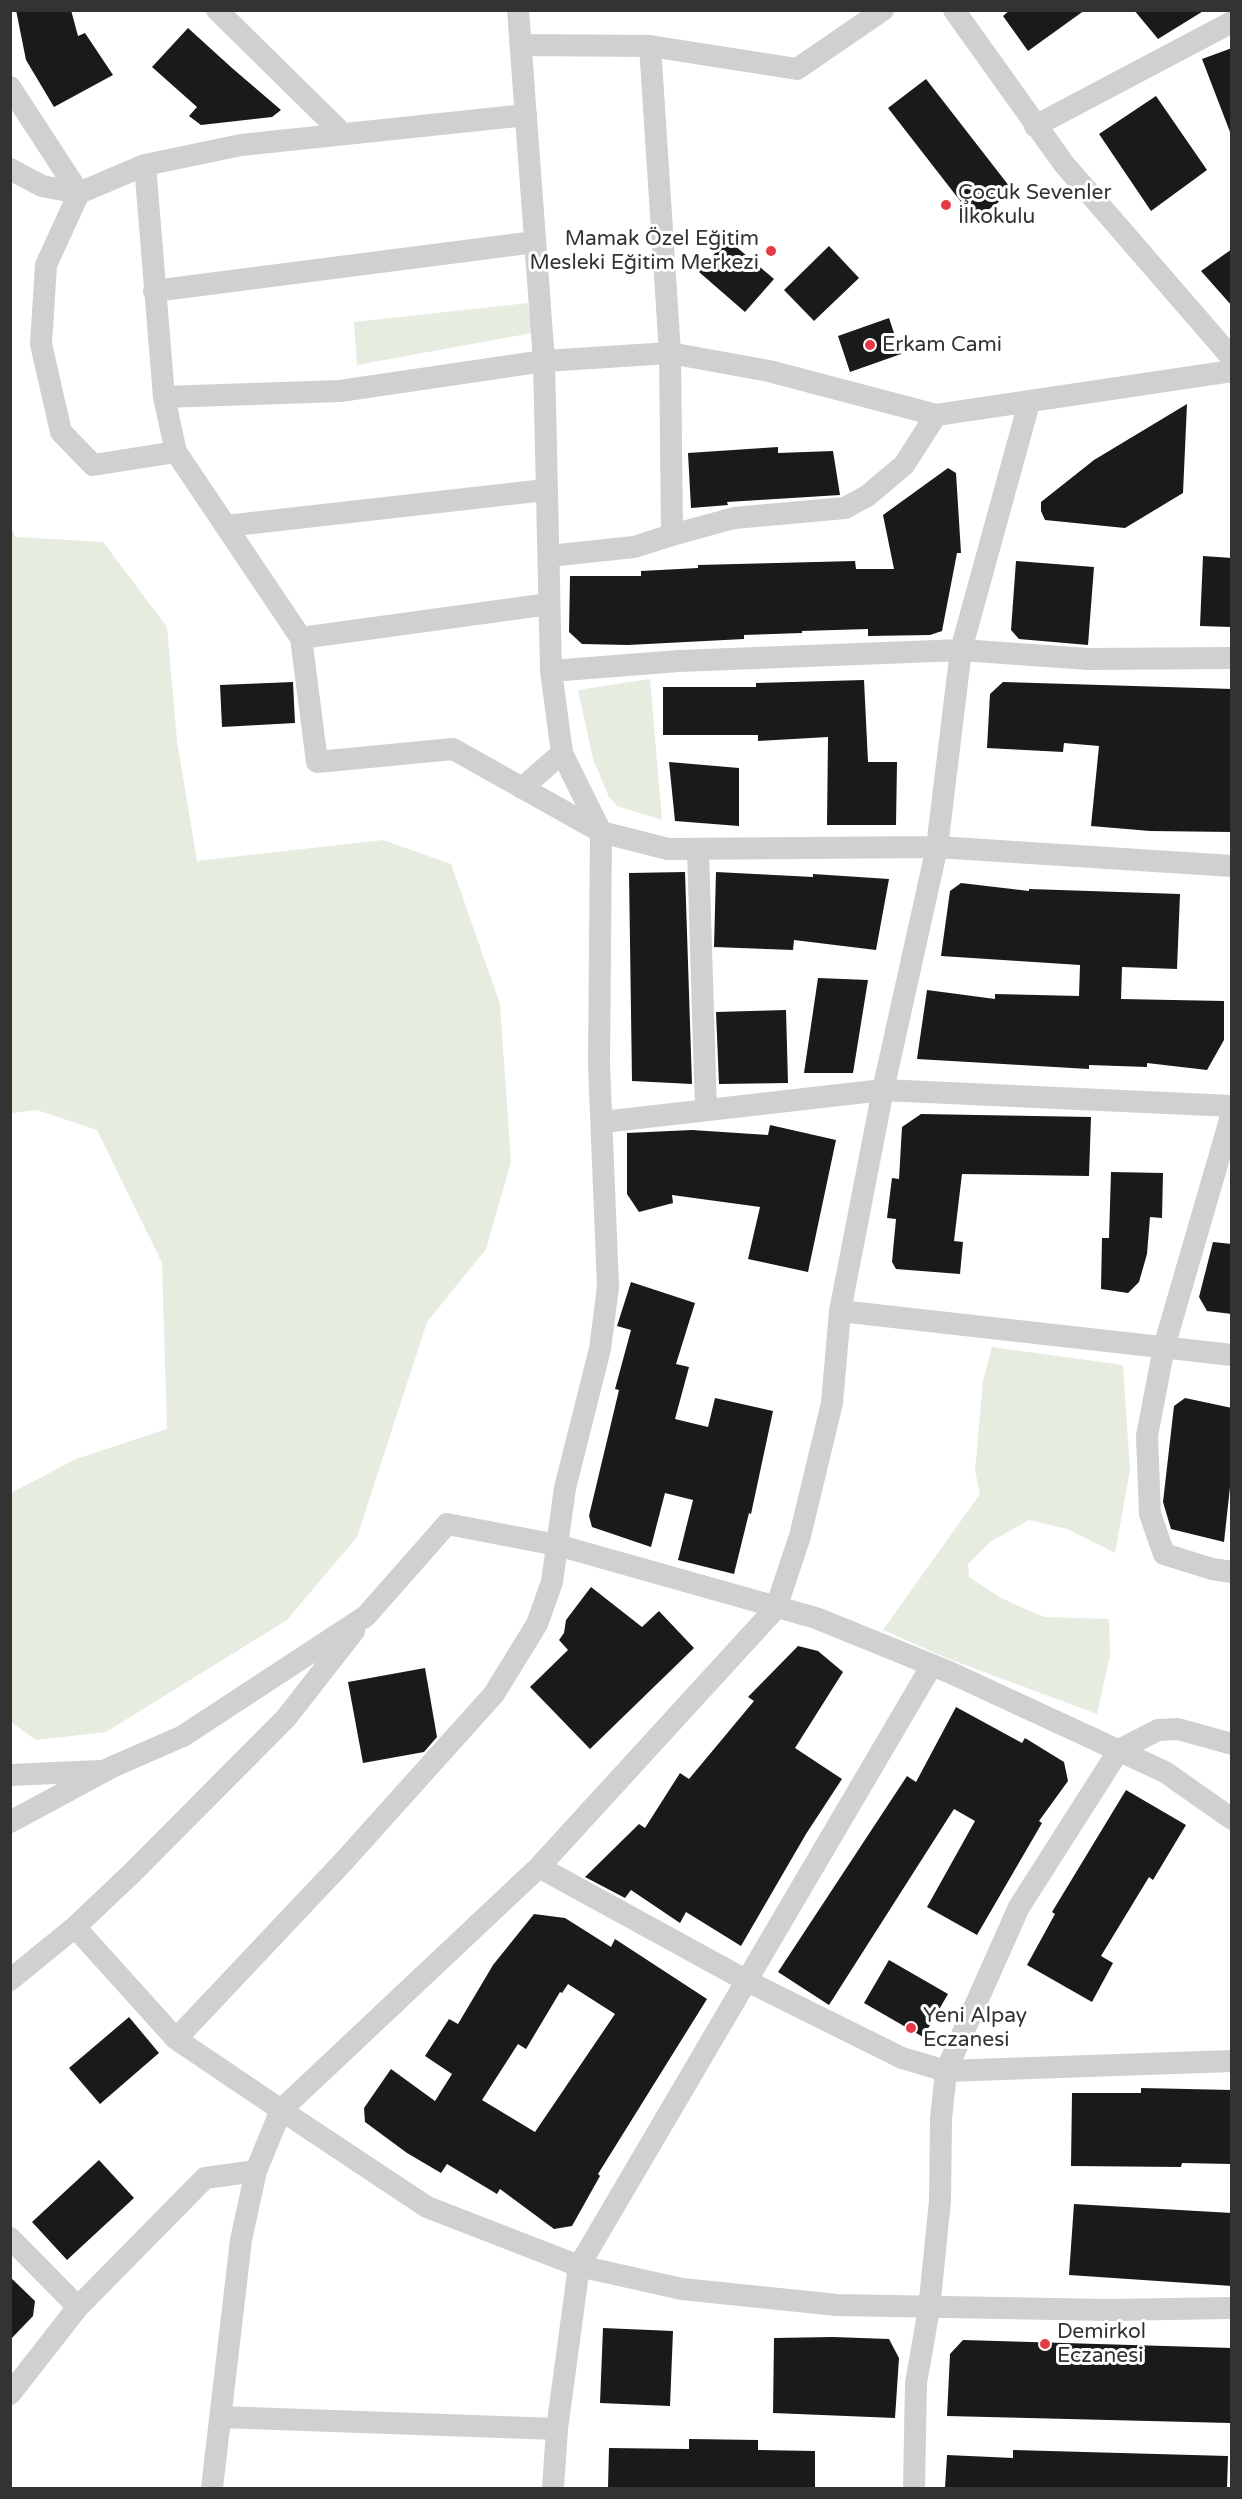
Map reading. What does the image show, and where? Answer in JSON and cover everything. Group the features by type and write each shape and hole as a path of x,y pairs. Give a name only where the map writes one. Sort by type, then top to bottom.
{"street":[{"path":"217,10 344,134"},
{"path":"176,2039 344,1861 494,1694 537,1624 552,1582 565,1488 600,1349 608,1287 603,1122 598,1064 601,832 562,753 551,671 549,556 545,490 544,361 518,10"},
{"path":"521,45 650,46 797,69 883,10"},
{"path":"954,10 1064,164 1232,358"},
{"path":"1035,126 1232,22"},
{"path":"650,46 670,353 672,535"},
{"path":"10,87 79,193"},
{"path":"10,169 42,186 79,193 145,165 241,145 526,115"},
{"path":"145,165 154,291 165,397 176,452 301,638 317,762 453,749 601,832 668,849 937,847 1232,866"},
{"path":"79,193 46,265 41,344 61,432 93,465 176,452"},
{"path":"154,291 535,242"},
{"path":"165,397 340,391 544,361 670,353 769,371 936,416 1232,371"},
{"path":"212,2488 241,2240 256,2171 281,2110 538,1867 776,1608 800,1536 832,1403 840,1311 883,1090 937,847 961,650 1029,403"},
{"path":"549,556 634,546 734,518 845,508 867,496 904,465 936,416"},
{"path":"226,526 545,490"},
{"path":"301,638 549,604"},
{"path":"551,671 678,661 961,650 1088,659 1232,658"},
{"path":"522,788 562,753"},
{"path":"698,849 706,1110"},
{"path":"603,1122 883,1090 1232,1106"},
{"path":"1232,1113 1164,1347 1148,1436 1150,1514 1164,1554 1212,1569 1232,1572"},
{"path":"840,1311 1232,1355"},
{"path":"10,1980 75,1927 286,1718 366,1616 447,1524 557,1545 816,1618 932,1665 1165,1772 1232,1819"},
{"path":"10,1822 105,1771 183,1736 366,1616"},
{"path":"554,2488 557,2429 579,2266 932,1665"},
{"path":"914,2488 916,2383 930,2308 940,2201 946,2071 1019,1906 1119,1750 1158,1730 1178,1729 1232,1744"},
{"path":"10,1775 105,1771"},
{"path":"538,1867 747,1981 902,2058 946,2071 1232,2061"},
{"path":"75,1927 176,2039 281,2110 427,2207 579,2266 682,2289 837,2305 930,2308 1232,2308"},
{"path":"10,2394 78,2307 205,2178 256,2171"},
{"path":"10,2238 78,2307"},
{"path":"221,2417 557,2429"}],"shaded area":[{"path":"528,303 532,333 357,365 354,322"},
{"path":"11,528 16,537 103,542 167,627 177,741 197,861 383,840 451,864 500,1004 511,1162 486,1249 427,1322 357,1537 287,1620 106,1732 36,1740 11,1722 11,1493 76,1459 167,1429 162,1263 97,1130 37,1110 11,1113"},
{"path":"650,679 662,820 617,806 609,797 593,759 578,690"},
{"path":"992,1347 1123,1365 1130,1470 1115,1553 1067,1529 1029,1520 990,1542 968,1564 969,1577 1001,1598 1044,1617 1109,1619 1110,1656 1097,1714 949,1659 883,1630 980,1494 975,1471 983,1381"}],"building":[{"path":"16,10 71,10 78,36 85,33 113,75 54,107 26,60"},
{"path":"1010,10 1085,10 1028,51 1003,16"},
{"path":"1134,10 1205,10 1158,39"},
{"path":"188,28 281,110 272,117 201,125 189,116 197,107 152,67"},
{"path":"1232,48 1232,132 1230,132 1202,59"},
{"path":"926,79 1013,191 975,220 888,108"},
{"path":"1156,96 1207,170 1151,211 1099,134"},
{"path":"727,239 774,279 745,312 699,272"},
{"path":"829,246 859,278 814,321 784,290"},
{"path":"1232,249 1232,306 1201,271"},
{"name":"Erkam Cami","path":"889,318 901,354 850,372 838,336"},
{"path":"1187,404 1183,493 1125,528 1045,520 1041,511 1041,502 1094,460"},
{"path":"778,447 778,453 833,451 840,495 727,502 728,505 691,508 688,453"},
{"path":"948,468 956,473 961,553 957,553 942,631 930,635 868,636 868,629 802,631 802,633 744,635 744,639 628,645 582,644 569,632 570,576 641,576 641,571 698,568 698,565 855,561 856,569 894,569 883,515"},
{"path":"1203,556 1232,558 1232,627 1200,626"},
{"path":"1016,561 1094,567 1088,645 1019,639 1011,630"},
{"path":"864,680 868,762 897,762 896,825 827,825 828,737 758,741 758,735 663,735 663,687 756,687 756,683"},
{"path":"293,682 295,723 222,727 220,685"},
{"path":"1003,682 1232,689 1232,832 1150,831 1091,826 1099,746 1064,743 1063,752 987,748 990,694"},
{"path":"669,762 739,768 739,826 675,821"},
{"path":"685,872 692,1084 632,1081 629,873"},
{"path":"716,872 813,877 813,874 889,879 876,950 794,940 793,950 714,947"},
{"path":"961,883 1029,891 1029,889 1180,894 1177,969 1122,967 1121,999 1224,1001 1224,1040 1207,1070 1147,1063 1147,1067 1089,1065 1089,1069 917,1059 927,990 995,999 995,994 1079,996 1080,965 941,956 950,891"},
{"path":"818,978 868,980 853,1073 804,1073"},
{"path":"786,1010 788,1083 719,1084 716,1012"},
{"path":"921,1114 1091,1117 1089,1176 962,1174 954,1241 963,1242 960,1274 896,1269 892,1262 896,1219 887,1218 892,1178 899,1179 902,1127"},
{"path":"770,1125 836,1140 808,1272 748,1259 760,1207 672,1195 673,1203 639,1212 627,1194 627,1133 692,1130 768,1135"},
{"path":"1111,1172 1163,1173 1162,1218 1150,1217 1147,1254 1139,1282 1128,1293 1101,1289 1102,1238 1109,1238"},
{"path":"1213,1242 1232,1244 1232,1314 1207,1311 1199,1297"},
{"path":"631,1282 695,1303 676,1364 689,1367 675,1419 708,1427 715,1398 773,1411 751,1514 749,1513 734,1574 678,1560 693,1500 665,1493 651,1547 592,1527 589,1516 619,1390 615,1389 631,1330 617,1326"},
{"path":"1185,1398 1232,1408 1232,1469 1224,1542 1171,1529 1163,1502 1174,1406"},
{"path":"591,1587 642,1627 659,1611 694,1648 590,1749 530,1687 568,1650 559,1640 564,1633 566,1620"},
{"path":"798,1646 818,1651 843,1672 795,1748 842,1779 806,1834 741,1946 686,1912 680,1923 631,1890 625,1898 585,1877 639,1824 645,1828 680,1773 689,1779 754,1701 748,1697"},
{"path":"425,1668 437,1737 424,1752 363,1763 348,1682"},
{"path":"956,1707 1022,1743 1025,1738 1064,1762 1068,1781 1039,1821 1042,1823 977,1935 927,1907 975,1821 954,1809 829,2005 778,1972 907,1776 916,1782"},
{"path":"1126,1790 1186,1825 1153,1880 1149,1877 1101,1956 1113,1963 1092,2002 1027,1965 1055,1914 1052,1912"},
{"path":"534,1914 565,1918 611,1947 615,1939 707,1999 598,2174 600,2176 572,2226 554,2229 500,2189 497,2194 447,2164 441,2173 407,2153 365,2122 364,2108 391,2069 435,2101 452,2074 425,2056 449,2019 458,2024 493,1965","holes":["568,1984 615,2014 535,2132 482,2100 518,2044 526,2049 560,1992 562,1993"]},
{"path":"889,1960 948,1994 923,2037 864,2003"},
{"path":"129,2017 159,2053 100,2104 69,2068"},
{"path":"1141,2088 1232,2090 1232,2164 1182,2163 1181,2167 1071,2166 1072,2093 1141,2093"},
{"path":"99,2160 134,2198 67,2260 32,2222"},
{"path":"1074,2204 1232,2213 1232,2286 1069,2275"},
{"path":"10,2277 35,2301 33,2316 10,2340"},
{"path":"603,2328 673,2331 670,2406 600,2403"},
{"path":"774,2338 889,2339 899,2358 895,2418 773,2413"},
{"path":"963,2340 1232,2348 1230,2423 947,2416 950,2354"},
{"path":"689,2439 758,2440 758,2450 815,2451 815,2488 608,2488 609,2448 689,2449"},
{"path":"1013,2450 1228,2456 1227,2488 945,2488 947,2455 1013,2458"}],"place":[{"name":"Çocuk Sevenler İlkokulu","path":"946,205"},
{"name":"Mamak Özel Eğitim Mesleki Eğitim Merkezi","path":"771,251"},
{"name":"Erkam Cami","path":"870,345"},
{"name":"Yeni Alpay Eczanesi","path":"911,2028"},
{"name":"Demirkol Eczanesi","path":"1045,2344"}]}
